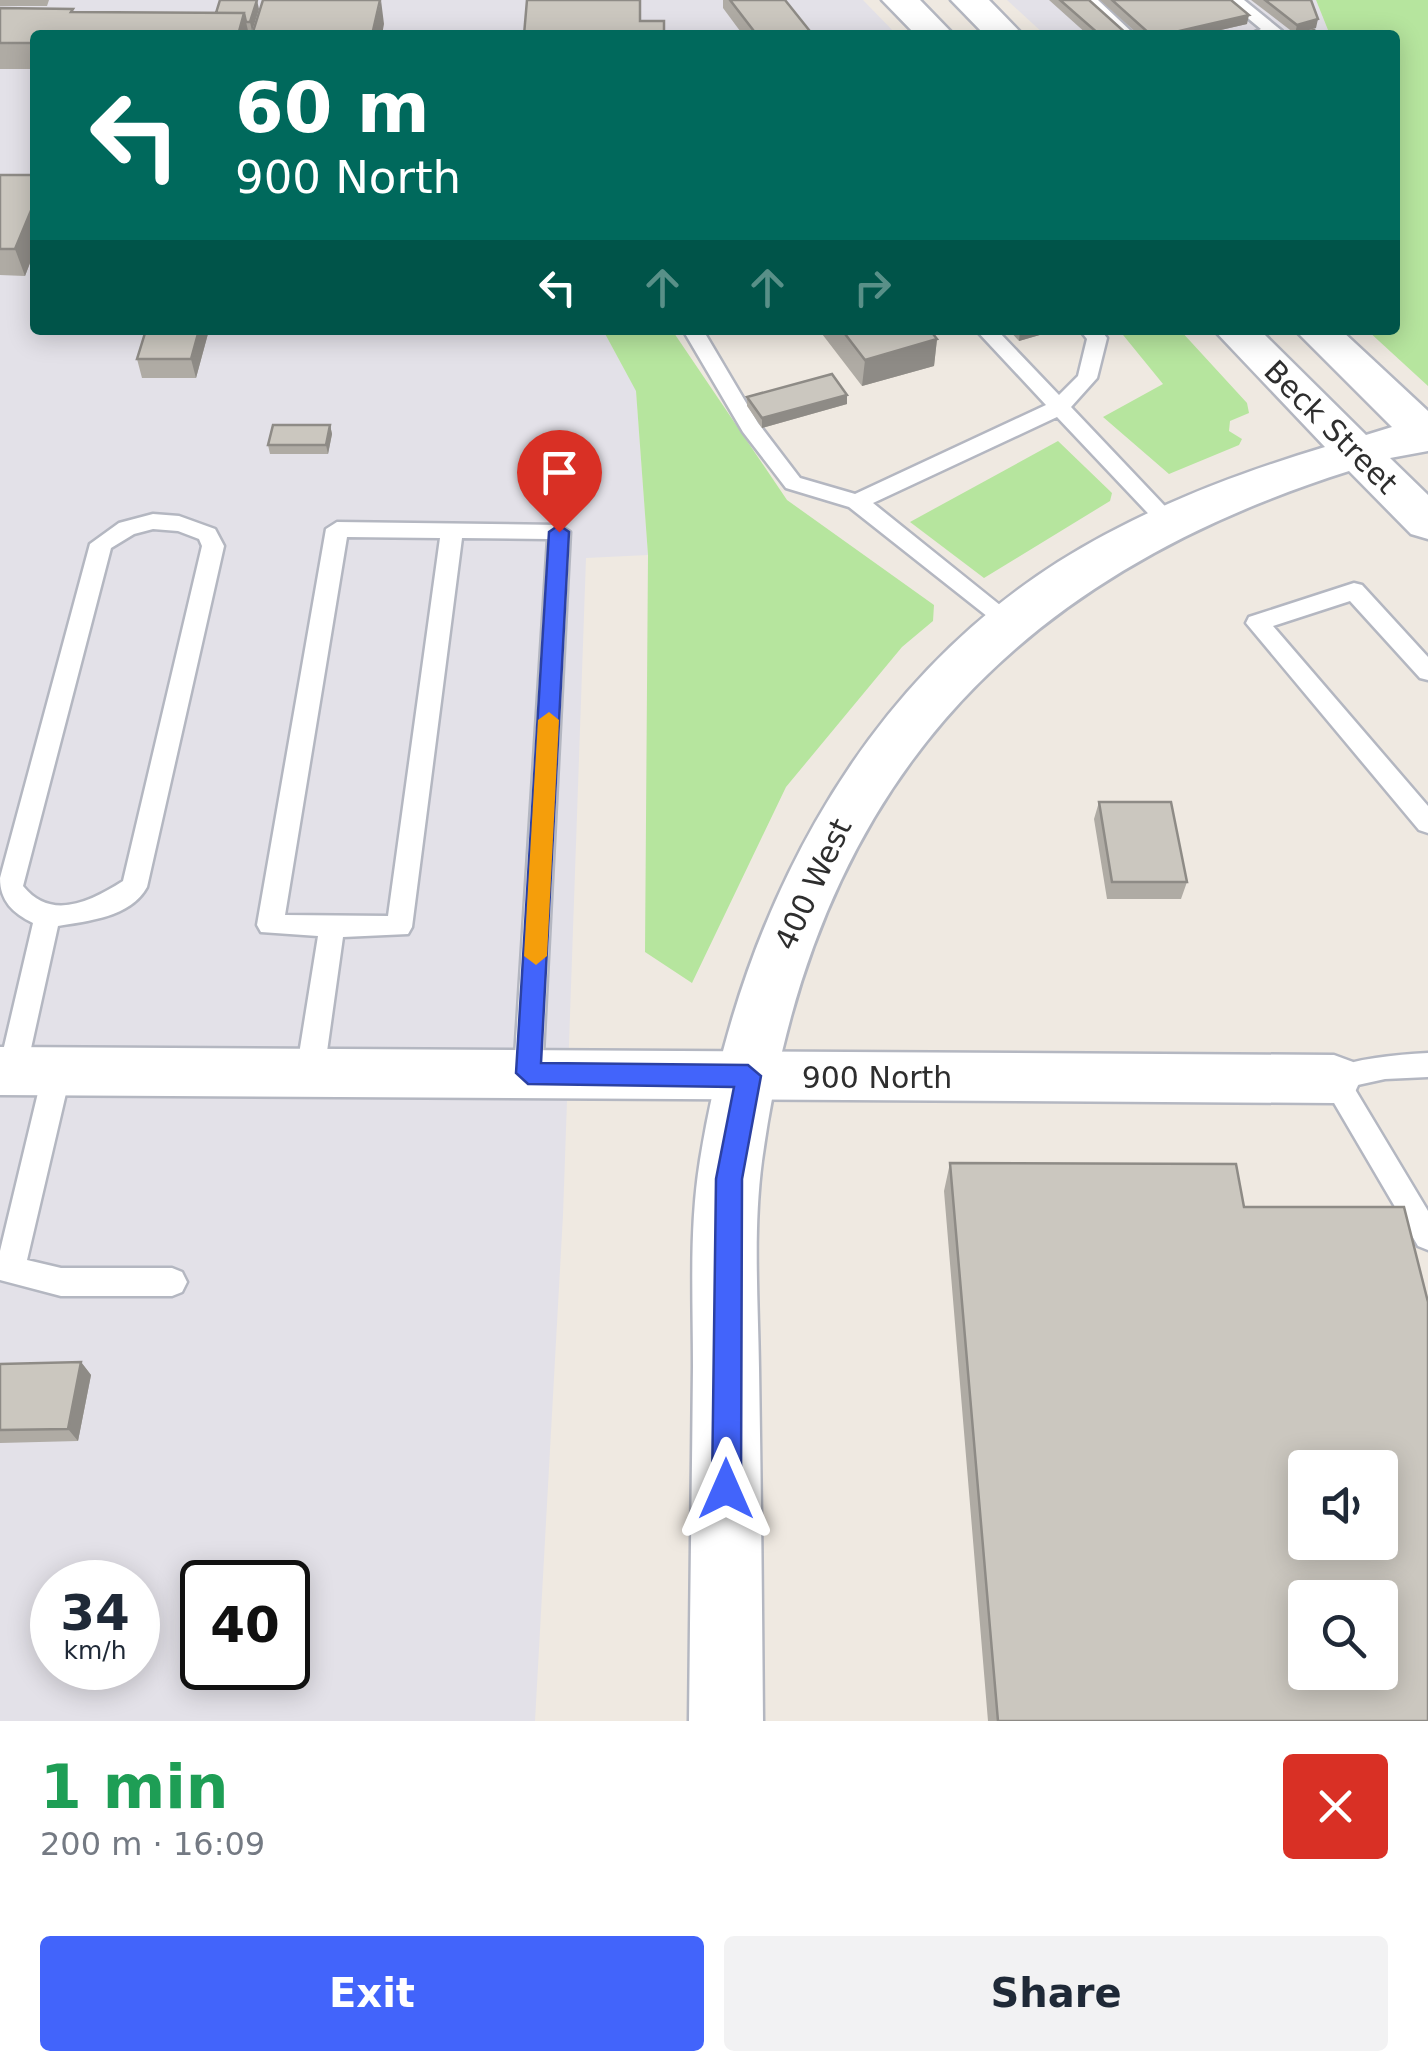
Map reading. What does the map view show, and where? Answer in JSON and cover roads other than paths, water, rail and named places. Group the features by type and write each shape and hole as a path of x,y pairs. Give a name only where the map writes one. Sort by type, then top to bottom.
{"street":[{"path":"900,0 931,30"},
{"path":"968,0 1000,30"},
{"name":"Beck Street","path":"1239,335 1428,523"},
{"name":"Beck Street","path":"1321,335 1426,434"},
{"name":"400 West","path":"726,1721 728,1228 732,1158 748,1076 786,931 842,820 916,715 960,667 1049,591 1169,522 1357,454 1426,434"},
{"name":"900 North","path":"23,1071 1334,1080"}],"lane":[{"path":"1090,0 1123,30"},
{"path":"1234,0 1272,30"},
{"path":"696,335 750,428 794,483 856,502 1010,622"},
{"path":"991,335 1169,522"},
{"path":"856,502 1058,408 1087,378 1097,338 1094,335"},
{"path":"172,520 208,534 212,546 134,887 102,908 47,918 25,907 10,888 101,544 141,522 172,520"},
{"path":"452,530 398,927 270,925 337,529 452,530 559,532 528,1073"},
{"path":"1428,672 1354,591 1257,623 1428,823"},
{"path":"47,918 23,1071 10,1270 61,1282 172,1282"},
{"path":"310,1073 332,926"},
{"path":"1428,1065 1385,1067 1334,1080 1428,1236"}]}
